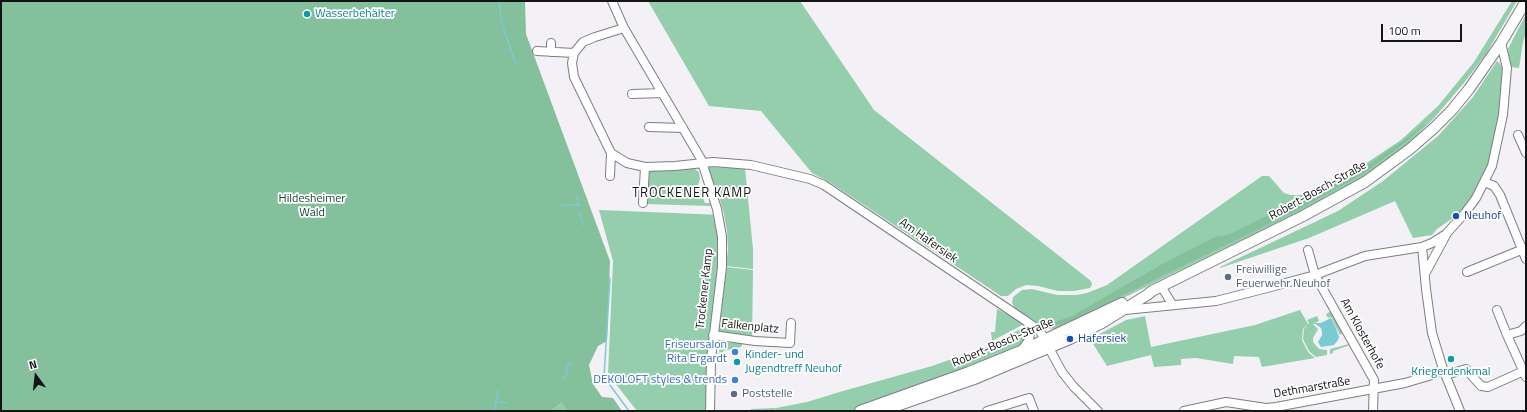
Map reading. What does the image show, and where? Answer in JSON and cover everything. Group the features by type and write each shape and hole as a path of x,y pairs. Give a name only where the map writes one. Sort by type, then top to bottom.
{"main road":[{"name":"Robert-Bosch-Straße","path":"860,411 969,372 1021,351 1047,344 1102,323 1156,289 1334,200 1365,182 1434,128 1452,110 1499,47 1526,1"},
{"name":"Robert-Bosch-Straße","path":"882,411 977,378 1047,344 1142,293 1156,289"}],"street":[{"name":"Trockener Kamp","path":"612,1 624,28 684,128 703,164 717,209 722,237 722,267 713,335 710,380 710,411"},
{"path":"610,176 611,153 574,77 572,63 574,53 583,42 624,28"},
{"path":"551,43 551,52"},
{"path":"1122,310 1172,304 1216,301 1315,275 1365,256 1422,247 1432,243 1446,234 1465,214 1476,198 1492,166 1503,115 1507,74 1506,59 1499,47"},
{"path":"537,50 574,53"},
{"path":"632,94 662,93"},
{"path":"649,127 684,128"},
{"path":"1518,134 1526,153"},
{"name":"Am Hafersiek","path":"611,153 627,163 645,166 675,166 695,163 703,164 706,162 751,164 810,179 837,193 1040,331 1062,372 1074,387 1098,411"},
{"path":"643,202 645,166"},
{"path":"1484,182 1494,186 1500,196 1524,248 1526,259"},
{"path":"1425,275 1446,234"},
{"path":"1422,247 1432,333 1444,372 1460,411"},
{"path":"1467,272 1524,248"},
{"name":"Am Klosterhofe","path":"1308,250 1315,275 1374,380 1373,411"},
{"path":"1156,289 1172,304"},
{"path":"1496,310 1525,373"},
{"name":"Falkenplatz","path":"713,335 755,341 790,343 791,323"},
{"path":"1021,351 1029,340 1030,332 1028,323"},
{"path":"1507,336 1522,331 1526,326"},
{"name":"Dethmarstraße","path":"1184,411 1226,402 1266,408 1276,407 1373,389 1417,380 1444,372 1466,369 1482,386 1488,387 1525,373"},
{"path":"987,411 1029,398 1034,411"}],"green space":[{"name":"Hildesheimer Wald","path":"1,1 525,1 526,34 610,261 607,341 598,346 589,365 593,384 602,397 613,398 622,411 568,411 561,403 551,411 1,411"},
{"path":"648,1 800,1 874,110 1091,281 1092,285 1090,288 1074,291 1058,291 1038,286 1026,285 1016,289 1008,296 1001,296 831,183 812,173 761,111 709,106"},
{"path":"1512,1 1517,1 1486,54 1463,84 1435,117 1409,143 1363,177 1333,195 1062,328 1045,328 1015,308 1012,303 1013,297 1022,290 1032,289 1057,295 1076,295 1087,293 1107,285 1262,176 1269,176 1284,193 1301,195 1359,168 1401,140 1438,106 1474,62"},
{"path":"1526,14 1526,33 1519,68 1510,67 1508,49"},
{"path":"1497,61 1501,65 1504,72 1497,141 1491,166 1475,197 1463,211 1437,229 1432,235 1413,238 1395,201 1309,238 1220,268 1338,211 1383,181 1438,136 1473,97"},
{"path":"1423,124 1425,124 1406,142 1363,174 1298,210 1074,319 1060,325 1052,325 1052,323 1072,316 1164,263 1217,236 1228,235 1360,170 1404,140"},
{"path":"706,167 745,168 753,249 753,269 726,266 728,250 724,214 717,190"},
{"path":"694,168 699,172 700,179 698,185 705,203 711,203 712,206 646,204 648,170"},
{"path":"599,210 723,215 727,250 716,341 714,377 715,411 637,411 608,374 613,261"},
{"path":"726,267 753,270 752,343 717,342"},
{"path":"997,309 1024,324 992,341 991,332 995,332"},
{"path":"1300,310 1308,324 1303,329 1302,340 1308,352 1315,358 1262,367 1259,357 1234,356 1233,364 1196,358 1181,359 1181,365 1154,367 1151,355 1107,366 1090,339 1126,320 1145,316 1151,347 1255,325"},
{"path":"1333,310 1344,332 1340,335 1331,317 1328,318 1326,314"},
{"path":"1317,316 1319,321 1313,324 1318,329 1313,338 1313,342 1319,349 1327,350 1327,355 1316,357 1309,351 1303,339 1304,329 1309,323 1307,320"},
{"path":"1025,326 1027,335 1022,345 947,377 851,411 776,411 776,408 807,402 932,366 997,343"},
{"path":"720,343 743,343 741,347 723,351 723,359 719,358"},
{"path":"1350,345 1333,351 1333,353 1330,354 1330,349"},
{"path":"561,403 568,411 551,411"},
{"path":"776,408 775,411 751,411 751,409"}],"water":[{"path":"1331,318 1339,337 1338,340 1334,345 1321,347 1318,342 1322,335 1321,328 1314,323 1321,323"}],"waterway":[{"path":"499,1 502,24 516,65"},
{"path":"577,196 579,206"},
{"path":"564,205 579,205"},
{"path":"580,212 583,225"},
{"path":"610,278 604,377 629,411"},
{"path":"564,379 567,372 566,368 571,362"},
{"path":"495,411 498,390"},
{"path":"499,402 507,403"}],"place":[{"name":"Wasserbehälter","path":"307,14"},
{"name":"Neuhof","path":"1456,216"},
{"name":"Freiwillige Feuerwehr Neuhof","path":"1228,277"},
{"name":"Hafersiek","path":"1070,339"},
{"name":"Friseursalon Rita Ergardt","path":"735,352"},
{"name":"Kriegerdenkmal","path":"1451,359"},
{"name":"Kinder- und Jugendtreff Neuhof","path":"737,362"},
{"name":"DEKOLOFT styles & trends","path":"735,380"},
{"name":"Poststelle","path":"734,394"}],"district":[{"name":"TROCKENER KAMP","path":"692,194"}]}
